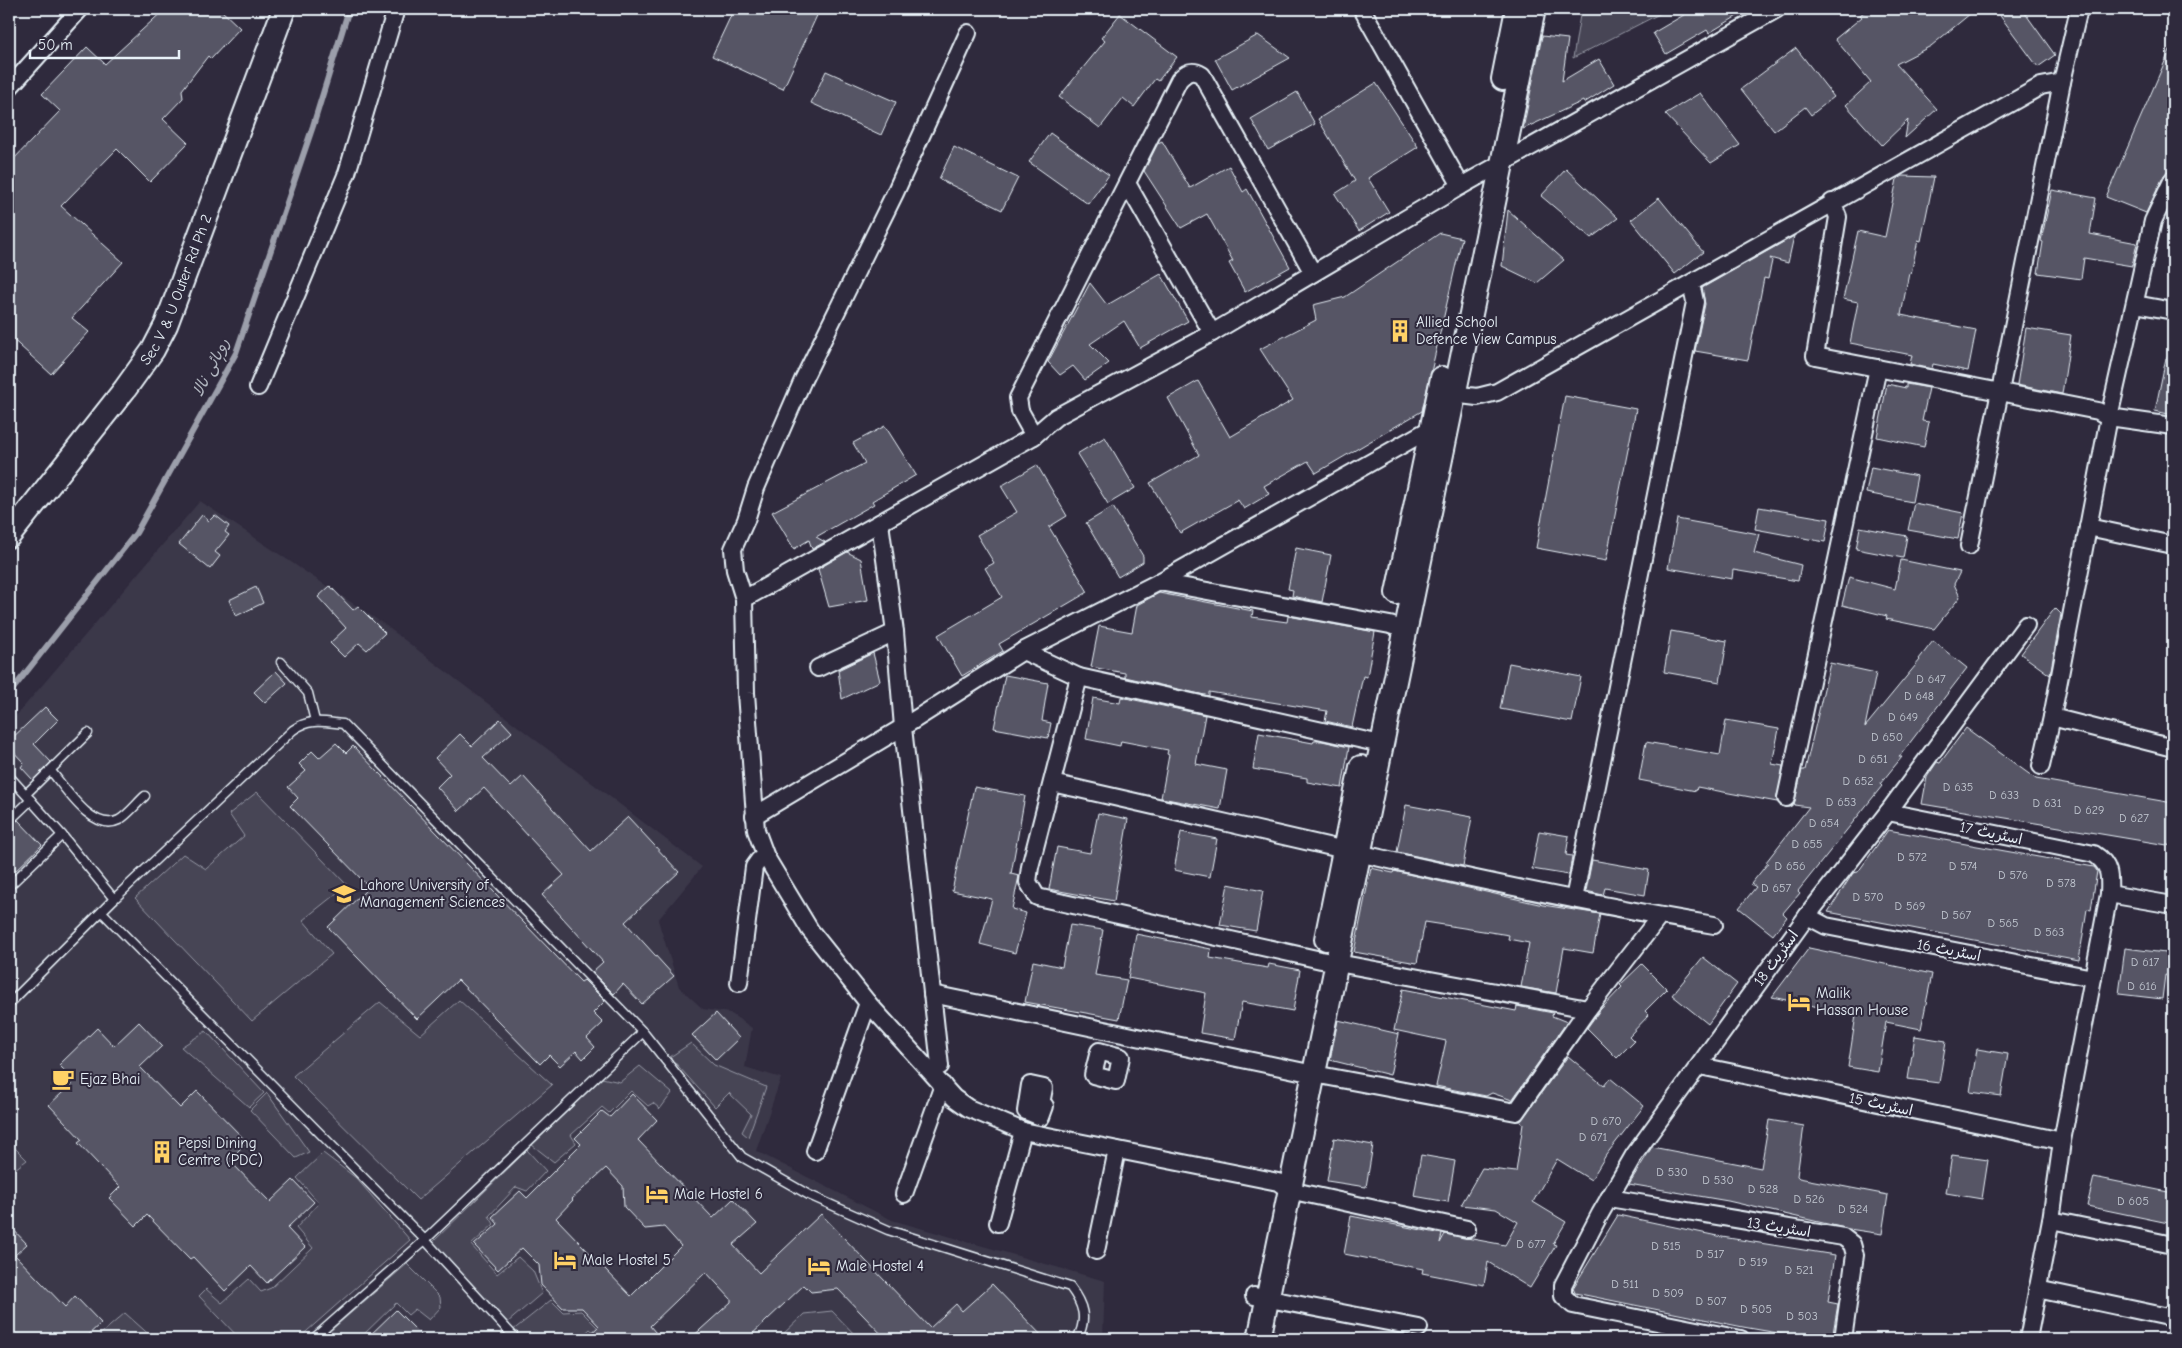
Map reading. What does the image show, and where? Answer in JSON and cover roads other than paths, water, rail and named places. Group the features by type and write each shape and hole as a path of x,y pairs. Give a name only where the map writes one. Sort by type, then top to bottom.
{"street":[{"path":"9,88 80,9"},
{"name":"Sec V & U Outer Rd Ph 2","path":"9,536 125,389 157,342 166,325 284,9"},
{"path":"258,387 347,174 396,9"},
{"path":"1362,9 1461,186"},
{"path":"1493,169 1517,9"},
{"path":"1245,1339 1260,1297 1308,1073 1397,627 1493,169 1534,9"},
{"path":"744,599 1034,436 1056,417 1212,333 1754,14 1777,9"},
{"path":"1969,546 2062,82 2080,9"},
{"path":"968,33 895,193 803,380 756,488 746,520 733,548 734,570 744,599 746,693 754,816 760,844 810,930 868,1003 942,1085 968,1108 1023,1131 1284,1186 1466,1229"},
{"path":"1034,436 1020,411 1018,398 1128,185 1179,80 1185,73 1197,72 1202,75 1313,273"},
{"path":"1446,394 1477,397 1497,392 1832,202 2042,86 2062,82"},
{"path":"2041,766 2109,417 2134,304 2153,221 2173,179"},
{"path":"1128,185 1212,333"},
{"path":"1832,202 1838,217 1815,356 2098,411 2109,417 2173,426"},
{"path":"1574,899 1695,302 1693,292 1688,285"},
{"path":"2134,304 2173,311"},
{"path":"1786,798 1878,368"},
{"path":"754,816 903,727 1023,651 1160,582 1439,430"},
{"path":"880,523 895,632 903,727 940,1066 931,1071"},
{"path":"2088,527 2173,545"},
{"path":"1160,582 1397,627"},
{"name":"اسٹریٹ 18","path":"1702,1335 1573,1305 1563,1296 1563,1286 1609,1198 1634,1156 1807,916 1888,812 2026,625"},
{"path":"818,668 895,632"},
{"path":"1023,651 1079,677 1374,742"},
{"path":"1079,677 1028,882 1037,897 1329,961 1588,1008"},
{"path":"2052,717 2173,748"},
{"path":"1052,783 1574,899 1714,925"},
{"name":"اسٹریٹ 17","path":"1888,812 2094,854 2107,866 2110,874 2109,894"},
{"path":"739,982 754,867 759,860 766,857"},
{"path":"2028,1339 2051,1220 2062,1141 2109,894 2173,905"},
{"path":"932,994 1308,1073 1516,1112 1588,1008 1660,916"},
{"name":"اسٹریٹ 16","path":"1807,916 1826,926 2093,978"},
{"path":"815,1151 868,1003"},
{"name":"اسٹریٹ 15","path":"1700,1066 2062,1141"},
{"path":"904,1194 942,1085"},
{"path":"998,1223 1023,1131"},
{"path":"1096,1251 1117,1150"},
{"name":"اسٹریٹ 13","path":"1609,1198 1843,1237 1852,1244 1855,1255 1843,1339"},
{"path":"2051,1220 2173,1245"},
{"path":"2037,1289 2173,1318"},
{"path":"1260,1297 1419,1328"},
{"path":"1258,1339 1260,1297"},
{"path":"1702,1335 1741,1339"}],"lane":[{"path":"281,662 308,693 315,721"},
{"path":"9,1004 114,899 293,730 302,724 315,721 343,724 643,1032 742,1157 809,1194 888,1230 1070,1287 1081,1302 1084,1315 1077,1339"},
{"path":"9,821 51,771 88,733"},
{"path":"51,771 93,819 106,824 120,819 145,796"},
{"path":"9,776 62,835 114,899"},
{"path":"9,886 62,835"},
{"path":"102,912 425,1240 516,1339"},
{"path":"313,1339 425,1240 530,1143 643,1032"}],"waterway":[{"name":"روہائی نالا","path":"9,694 136,533 236,353 313,126 349,9"}],"place":[{"name":"Allied School Defence View Campus","path":"1400,331"},
{"name":"Lahore University of Management Sciences","path":"344,894"},
{"name":"Malik Hassan House","path":"1799,1002"},
{"name":"Ejaz Bhai","path":"63,1079"},
{"name":"Pepsi Dining Centre (PDC)","path":"162,1152"},
{"name":"Male Hostel 6","path":"657,1194"},
{"name":"Male Hostel 5","path":"565,1260"},
{"name":"Male Hostel 4","path":"819,1266"}]}
